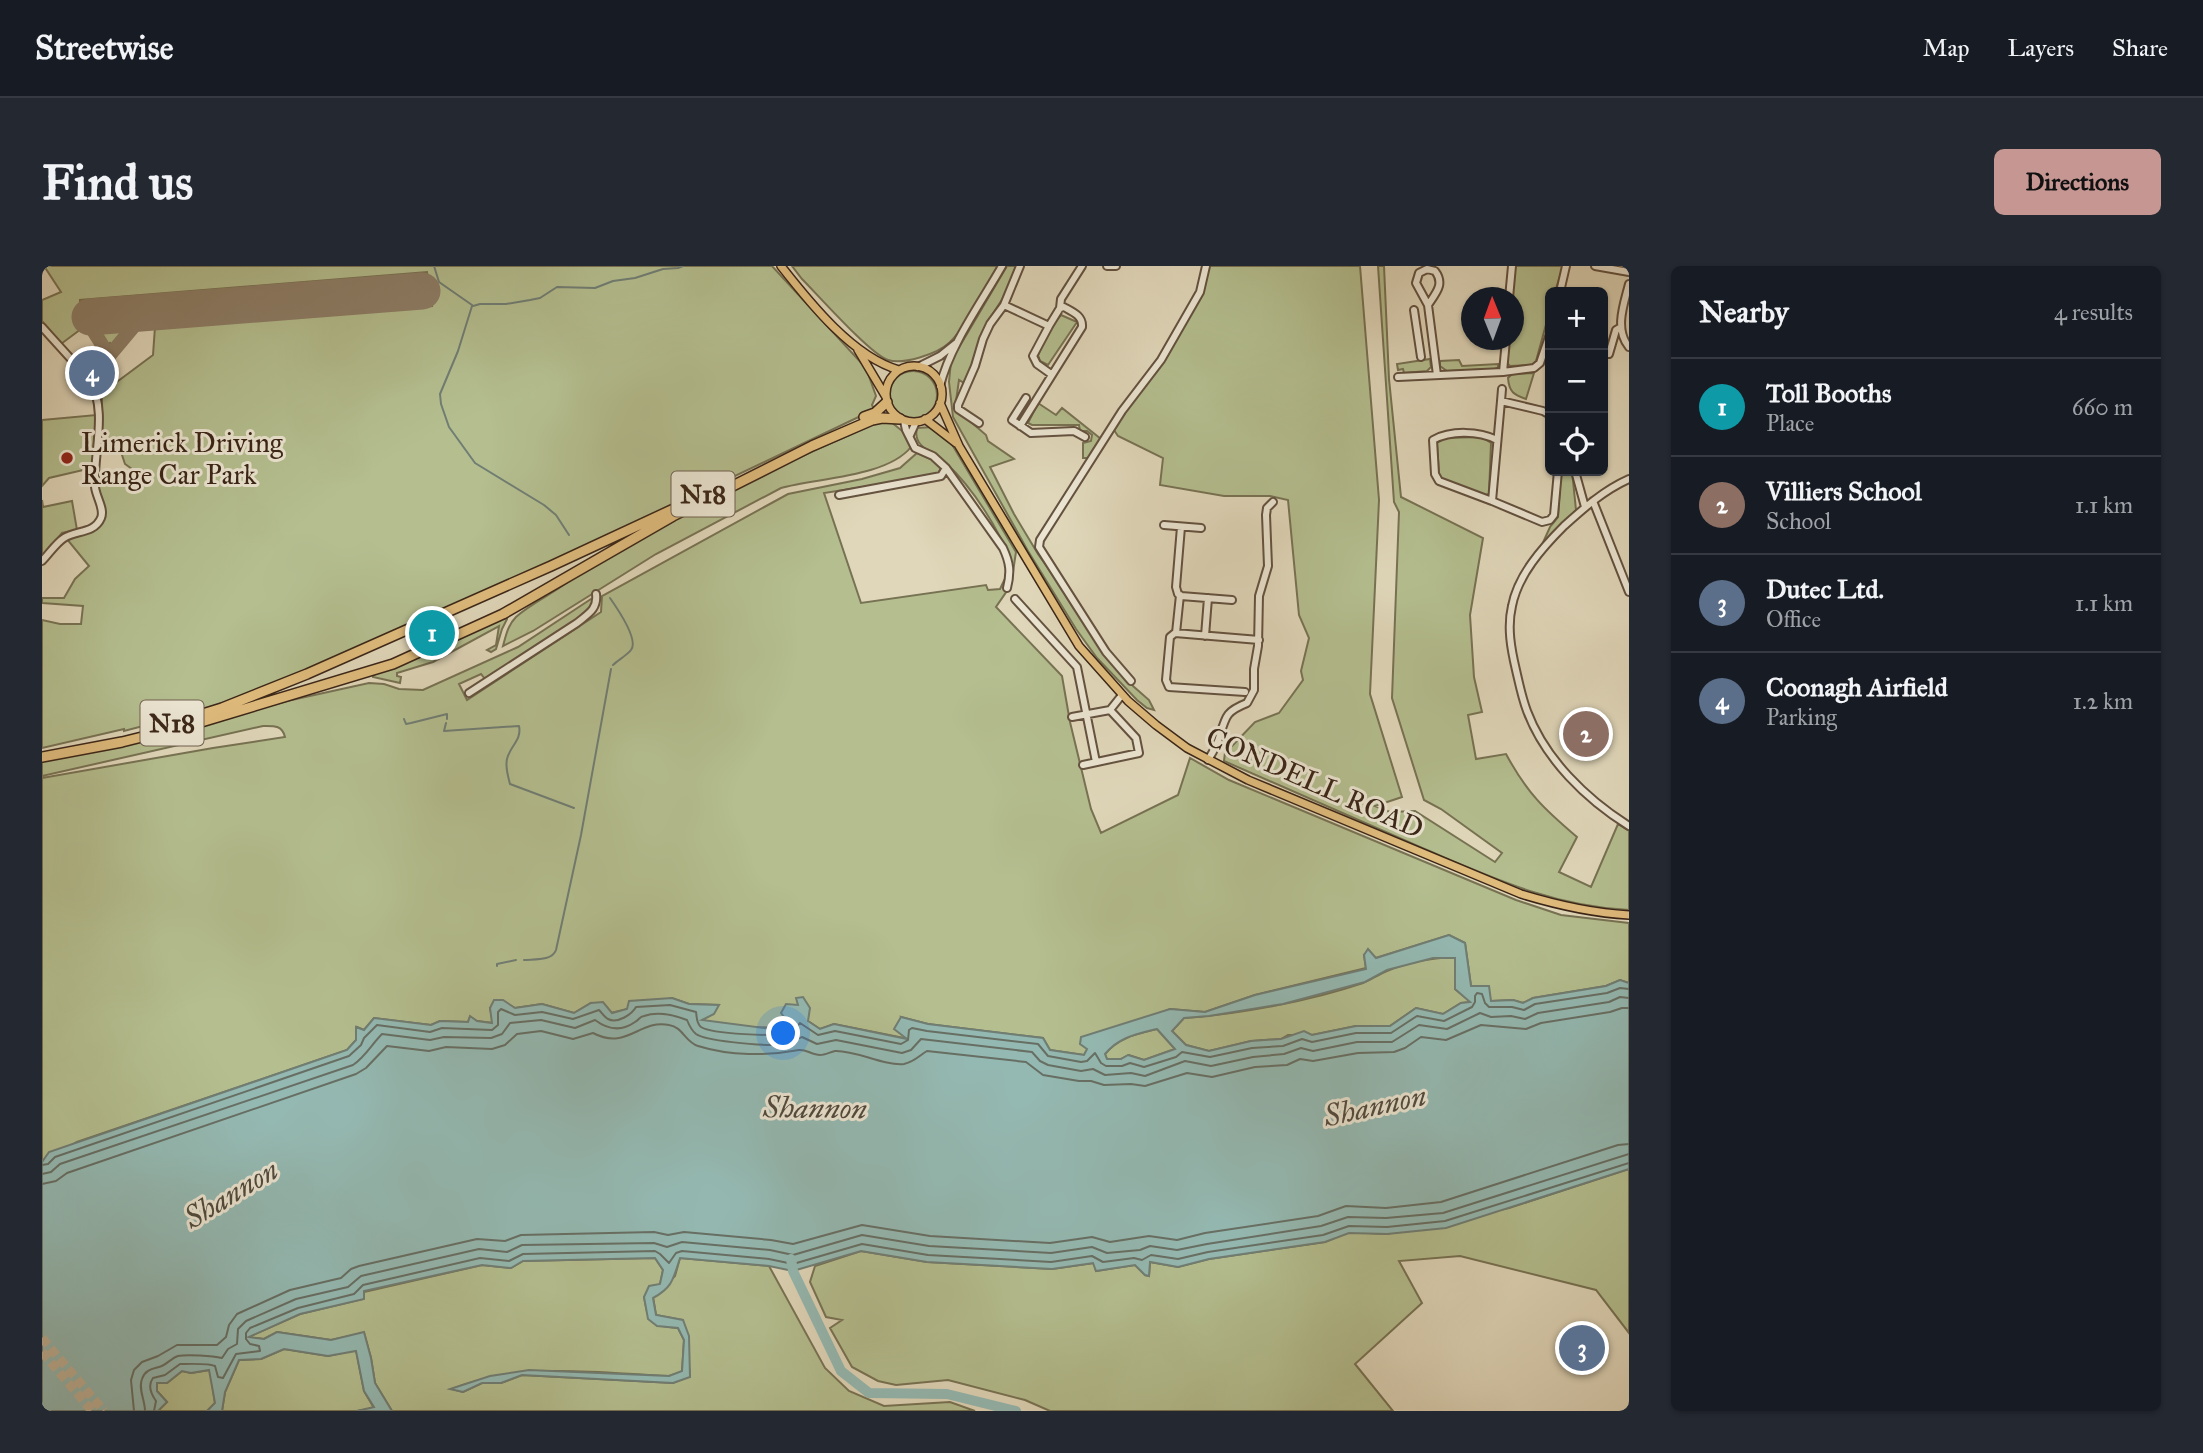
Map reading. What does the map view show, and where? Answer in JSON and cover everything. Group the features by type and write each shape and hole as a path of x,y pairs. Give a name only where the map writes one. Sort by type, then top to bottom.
{"highway":[{"name":"N18","path":"42,755 190,719 307,674 666,513 775,458 875,413 887,400"},
{"name":"N18","path":"42,755 122,742 198,723 393,664 503,614 673,516 813,446 872,420 902,420"}],"main road":[{"path":"781,266 808,299 856,346 887,367 899,370 918,367 934,376 940,387 940,403 959,446"},
{"path":"856,346 894,414 902,420 916,422 925,419 932,415 940,403"},
{"path":"887,400 887,385 899,370"},
{"path":"925,419 959,446"},
{"name":"CONDELL ROAD","path":"959,446 1079,646 1122,695 1156,725 1208,760 1279,793 1521,894 1598,913 1629,915"}],"street":[{"path":"940,387 944,369 956,344 1002,266"},
{"path":"979,423 957,409 958,405 975,366 982,339 1004,305 1020,266"},
{"path":"1051,374 1037,364 1033,356 1060,308 1061,299 1082,266"},
{"path":"1107,266 1116,266"},
{"path":"1131,681 1106,652 1039,547 1040,540 1122,411 1161,360 1200,292 1206,266"},
{"path":"1510,287 1512,266"},
{"path":"1561,287 1566,266"},
{"path":"1595,266 1629,272"},
{"path":"1428,305 1440,286 1440,278 1435,271 1427,269 1419,273 1416,283 1428,305 1437,375"},
{"path":"1629,284 1621,327 1623,338 1629,346"},
{"path":"1004,305 1049,327"},
{"path":"1020,426 1082,327 1081,318 1064,307 1060,308"},
{"path":"1414,310 1421,357"},
{"path":"42,327 95,388 98,411 95,488 103,514 100,521 89,530 64,537 42,562"},
{"path":"1609,354 1616,330 1621,327"},
{"path":"1418,333 1431,331"},
{"path":"1612,342 1623,338"},
{"path":"918,367 956,344"},
{"path":"1398,377 1534,368 1540,363 1545,348"},
{"path":"1503,372 1505,350"},
{"path":"1492,501 1502,389"},
{"path":"1027,398 1012,419 1020,426 1031,433 1074,431 1086,437"},
{"path":"1501,401 1546,413"},
{"path":"902,420 915,448 933,457 946,468 1003,548 1010,562 1011,575 1007,588"},
{"path":"910,435 916,422"},
{"path":"1497,440 1483,433 1441,435 1433,440 1435,474 1439,481 1542,522 1550,520 1554,515 1558,476"},
{"path":"839,495 941,477 946,468"},
{"path":"1576,476 1585,507"},
{"path":"1629,480 1617,484 1585,507 1537,554 1522,579 1512,606 1510,634 1513,659 1527,712 1538,733 1576,785 1629,825"},
{"path":"1208,760 1216,746 1226,715 1247,703 1252,696 1259,640 1259,596 1268,566 1266,515 1267,508 1273,502"},
{"path":"1593,502 1626,575 1629,592"},
{"path":"1164,525 1200,528"},
{"path":"1177,633 1180,595 1176,587 1181,527"},
{"path":"469,693 577,623 593,609 597,601 596,594"},
{"path":"1180,595 1233,600"},
{"path":"1205,636 1208,598"},
{"path":"1014,599 1077,667 1096,762"},
{"path":"1245,692 1172,687 1166,684 1170,637 1177,633 1259,640"},
{"path":"1232,703 1233,692"},
{"path":"1072,717 1110,710 1122,695"},
{"path":"1083,765 1139,753 1136,738 1110,710"}],"green space":[{"path":"44,266 772,266 866,368 876,396 872,405 874,409 613,534 224,705 124,731 42,748 42,620 60,624 81,624 83,606 42,603 42,598 64,598 75,579 89,566 66,538 90,532 103,523 104,509 97,485 143,477 125,464 117,440 101,440 102,393 153,355 155,327 432,306 427,272 80,300 81,329 61,344 42,321 42,300 61,292"},
{"path":"792,266 998,266 969,317 949,343 920,358 894,361 880,356 857,336"},
{"path":"1007,266 1017,266 1003,298 989,320 964,383 959,380 955,408 986,435 988,441 1014,459 990,467 1014,514 1038,554 1133,686 1149,700 1154,710 1137,700 1097,658 1076,629 1028,551 953,417 949,382 951,361"},
{"path":"1206,266 1360,266 1379,500 1370,694 1402,797 1375,806 1390,812 1415,811 1495,862 1502,853 1441,809 1424,800 1392,698 1399,512 1394,502 1378,266 1384,266 1389,379 1401,497 1483,538 1470,615 1474,677 1482,712 1468,715 1476,759 1506,754 1537,800 1577,837 1559,872 1591,887 1618,824 1629,831 1629,910 1573,903 1497,879 1224,761 1226,744 1232,746 1255,722 1279,713 1303,680 1301,671 1309,638 1299,615 1288,500 1270,496 1224,496 1160,485 1163,458 1118,436 1114,430 1202,293"},
{"path":"1515,266 1563,266 1557,287 1545,287 1545,328 1536,361 1532,365 1510,366 1507,363 1508,350 1524,350 1524,287 1513,287"},
{"path":"1061,315 1077,322 1048,365 1040,361 1038,355 1050,329"},
{"path":"136,317 114,347 110,343 106,347 93,328 96,320"},
{"path":"1430,359 1431,367 1427,371 1404,373 1403,369 1398,370 1397,364"},
{"path":"1459,360 1462,366 1498,364 1498,367 1447,371 1440,366 1440,361"},
{"path":"913,371 930,378 937,395 930,412 913,419 896,412 889,395 896,378"},
{"path":"1534,373 1526,399 1513,392 1508,378 1512,374"},
{"path":"1038,403 1056,415 1062,408 1101,439 1090,458 1083,458 1083,443 1091,441 1092,435 1087,431 1080,431 1079,425 1028,423"},
{"path":"96,415 92,468 49,478 42,486 42,420"},
{"path":"880,421 890,421 907,435 911,447 900,457 869,471 781,488 656,554 533,631 503,646 511,623 516,617 602,559 719,495"},
{"path":"933,427 947,436 1016,552 1011,585 996,607 1062,676 1091,809 1101,833 1178,795 1190,758 1229,780 1516,900 1561,915 1629,923 1629,983 1620,980 1606,986 1533,998 1523,1003 1513,1000 1491,1001 1471,986 1465,943 1449,935 1376,958 1364,955 1366,968 1255,995 1205,1012 1170,1009 1088,1049 1084,1055 1050,1050 1043,1038 928,1024 901,1017 909,1039 834,1024 820,1029 808,1021 799,1005 792,1006 791,1026 768,1027 700,1020 718,1005 689,1004 672,998 611,1013 591,1003 574,1013 542,1004 515,1008 506,1003 490,1008 493,1023 477,1021 470,1017 468,1022 440,1021 431,1025 374,1018 364,1030 357,1027 356,1040 347,1050 77,1142 42,1162 42,778 285,737 280,728 263,726 42,776 42,760 160,736 287,701 369,683 423,690 518,647 591,599 594,600 591,609 574,623 485,679 481,674 459,684 467,700 601,612 602,596 788,494 862,479 900,468 917,453 935,461 941,468 938,474 824,493 861,603 986,585 988,590 1000,589 1012,564 1007,551 966,484 918,440 917,428"},
{"path":"1482,437 1491,443 1489,494 1483,496 1442,479 1439,475 1437,443 1442,438"},
{"path":"1561,476 1573,476 1576,510 1541,547 1558,517"},
{"path":"42,500 43,507 72,501 77,530 62,533 44,555 42,553"},
{"path":"506,614 507,619 496,649 491,652 487,650 496,645 499,626 433,662 397,673 397,676 401,677 400,683 373,677 453,642"},
{"path":"1455,957 1455,989 1471,1002 1461,1003 1443,1014 1416,1008 1390,1026 1356,1026 1312,1035 1288,1035 1281,1039 1251,1041 1209,1051 1186,1045 1172,1031 1184,1018 1298,1001 1363,983 1403,965"},
{"path":"1157,1029 1175,1049 1144,1060 1129,1055 1121,1059 1107,1059 1105,1054 1122,1040"},
{"path":"1629,1169 1629,1333 1596,1290 1460,1256 1399,1261 1422,1303 1355,1364 1393,1411 1050,1411 1025,1400 948,1380 896,1385 878,1381 852,1367 830,1328 842,1320 826,1317 810,1282 815,1266 861,1251 927,1262 1052,1269 1094,1263 1096,1271 1135,1265 1149,1276 1150,1262 1178,1267 1209,1259 1325,1242 1349,1232 1387,1234 1509,1208"},
{"path":"655,1258 663,1270 660,1284 644,1297 646,1306 652,1322 678,1328 684,1340 682,1372 669,1376 586,1371 531,1372 478,1380 452,1389 463,1392 482,1383 501,1383 522,1375 673,1383 690,1376 683,1320 656,1315 653,1297 675,1276 680,1258 769,1266 825,1368 849,1391 884,1406 950,1402 975,1411 392,1411 375,1383 364,1333 331,1340 277,1332 264,1339 248,1337 300,1314 363,1299 364,1292 482,1265 511,1268 523,1261"},
{"path":"284,1349 328,1356 356,1350 364,1391 374,1408 357,1411 222,1411 225,1392 239,1360 261,1359"},
{"path":"210,1370 215,1403 207,1411 158,1411 167,1402 157,1391 157,1383 167,1383 182,1371 191,1373"}],"water":[{"name":"Shannon","path":"1449,935 1465,943 1471,986 1489,986 1491,1001 1513,1000 1523,1003 1533,998 1606,986 1620,980 1629,983 1629,1169 1446,1228 1387,1234 1349,1233 1325,1242 1209,1259 1178,1267 1150,1262 1149,1276 1135,1265 1096,1271 1093,1263 1052,1269 927,1262 861,1251 793,1271 769,1266 680,1258 668,1286 653,1298 656,1315 683,1320 689,1336 690,1377 673,1383 522,1375 501,1383 482,1383 463,1392 450,1389 490,1376 529,1370 669,1376 682,1371 684,1340 678,1328 657,1326 648,1319 644,1297 649,1286 660,1284 663,1270 655,1258 523,1261 511,1268 482,1265 364,1291 364,1299 300,1314 249,1337 264,1339 277,1332 331,1340 364,1332 375,1383 392,1411 357,1411 374,1407 364,1391 356,1351 328,1356 284,1349 261,1359 239,1360 225,1392 222,1411 207,1411 215,1403 209,1370 191,1373 182,1371 167,1383 157,1383 157,1391 167,1402 158,1411 42,1411 42,1162 49,1152 347,1050 356,1040 356,1027 364,1030 374,1018 431,1025 440,1021 468,1022 470,1016 477,1021 492,1023 490,1008 494,1000 503,1000 515,1008 542,1004 574,1013 591,1003 603,1002 612,1013 627,1009 629,1001 672,998 689,1004 719,1005 714,1014 702,1020 771,1029 791,1026 781,1013 786,1004 798,1005 796,998 803,997 810,1008 808,1021 820,1029 834,1024 907,1039 894,1029 901,1017 928,1024 1043,1038 1050,1050 1084,1055 1087,1049 1080,1044 1081,1037 1170,1009 1205,1012 1255,995 1366,969 1364,955 1368,949 1376,958","holes":["1433,958 1455,958 1455,989 1470,1002 1461,1003 1443,1014 1416,1008 1390,1026 1356,1026 1312,1035 1304,1031 1281,1039 1251,1041 1209,1051 1186,1045 1172,1031 1184,1018 1283,1004 1365,982 1387,970","1157,1029 1175,1049 1144,1060 1128,1055 1121,1059 1107,1059 1105,1054 1122,1040"]}],"waterway":[{"path":"434,266 439,282 472,305"},
{"path":"473,306 540,298 557,287 595,288 613,281 683,266"},
{"path":"472,306 458,351 440,394 449,427 475,463 544,505 556,515 569,535"},
{"path":"610,598 626,624 633,645 631,650 613,665"},
{"path":"524,960 547,958 556,950 581,835 611,669"},
{"path":"404,719 406,724 447,714 447,719"},
{"path":"446,723 444,731 519,726 519,735 506,762 510,784 574,808"},
{"path":"497,966 516,960"},
{"path":"791,1259 793,1271 841,1371 869,1393 947,1394 1016,1411"}],"taxiway":[{"path":"90,317 91,327 109,356 145,313"}],"runway":[{"path":"90,317 422,291"}],"tunnel":[{"path":"42,1338 104,1411"},
{"path":"42,1352 92,1411"}],"place":[{"name":"Coonagh Airfield","path":"92,373"},
{"name":"Limerick Driving Range Car Park","path":"67,458"},
{"name":"Toll Booths","path":"432,633"},
{"name":"Villiers School","path":"1586,734"},
{"name":"Dutec Ltd.","path":"1582,1348"}]}
